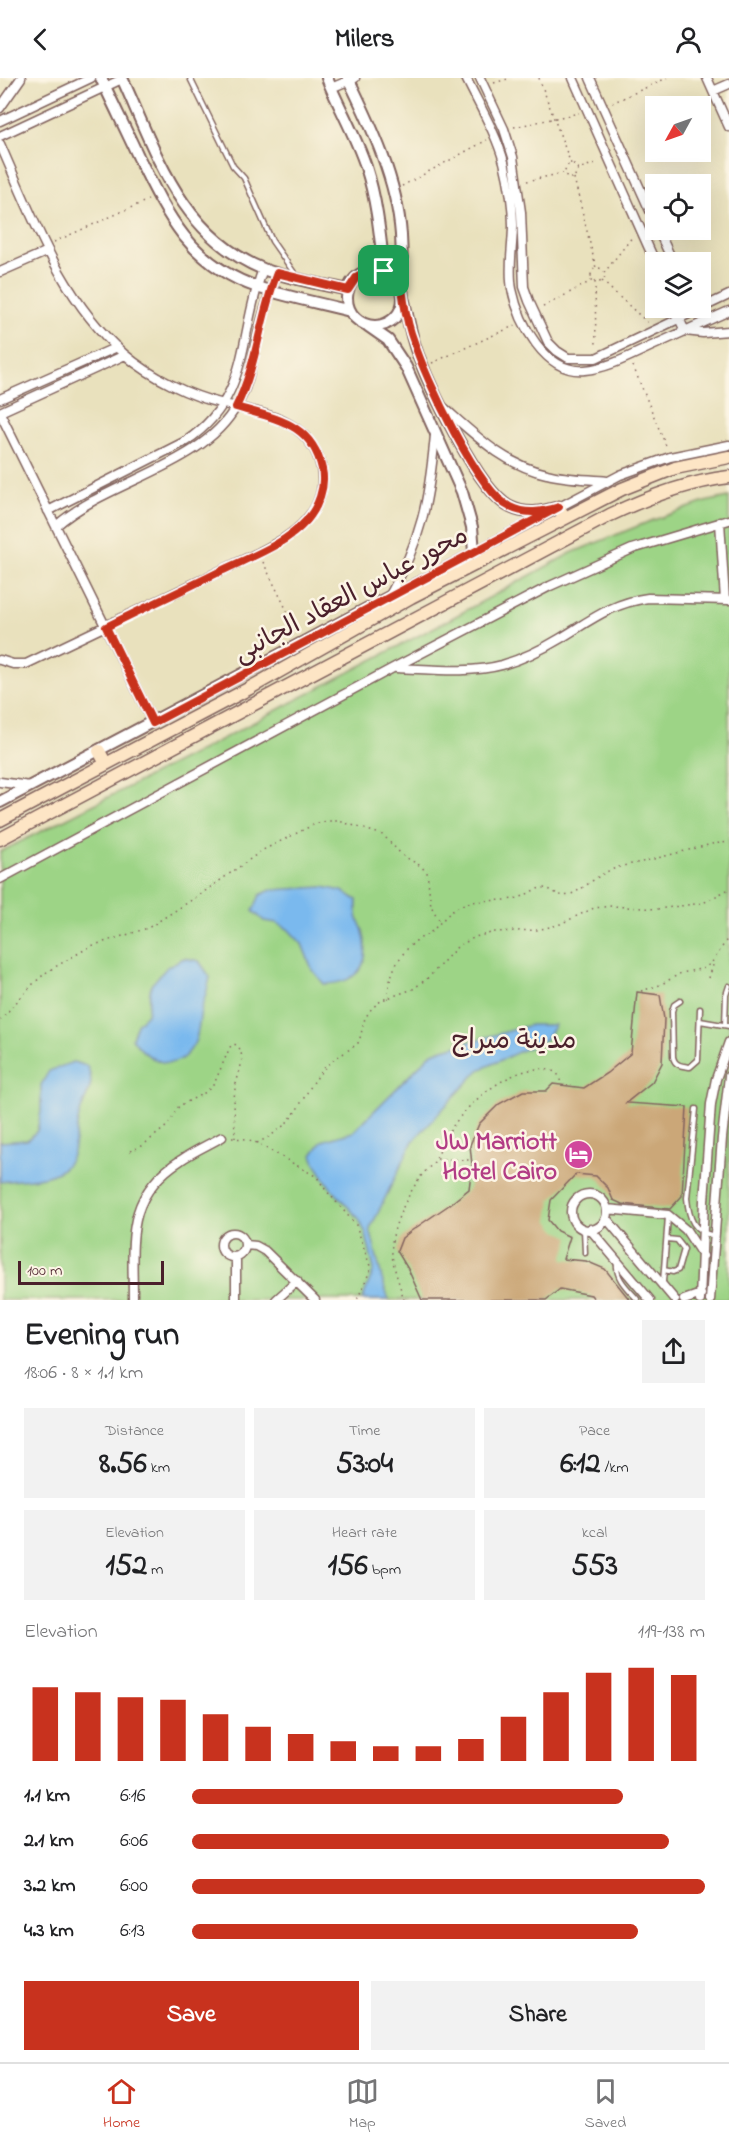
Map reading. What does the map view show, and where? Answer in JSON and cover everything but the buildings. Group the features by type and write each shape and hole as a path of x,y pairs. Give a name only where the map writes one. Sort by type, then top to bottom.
{"main road":[{"path":"0,820 265,680 433,580 562,513 675,468 729,457"},
{"path":"0,839 610,515 643,500 676,489 729,477"},
{"path":"265,680 262,689 269,695"},
{"path":"223,702 236,705 238,711"},
{"path":"99,751 106,764"}],"street":[{"path":"0,108 21,78"},
{"path":"0,121 92,78"},
{"path":"0,136 103,82 122,78 172,188 191,216 203,228 229,250 263,269 299,280 348,290"},
{"path":"466,78 503,160 512,203 510,270 512,288 524,322 539,349 552,362 568,369 584,370 601,367 629,357 729,311"},
{"path":"573,78 651,252"},
{"path":"590,78 645,200"},
{"path":"708,78 729,127"},
{"path":"713,91 729,85 725,78"},
{"path":"384,271 372,187 357,144 328,81 351,79 376,138 393,191 401,233 401,285 413,340 423,367 465,452 482,480 494,495 508,506 526,512 562,513"},
{"path":"103,82 157,196 173,224 202,255 228,273 256,287 350,311"},
{"path":"482,82 504,129 513,157 522,212 524,287 533,313 548,342 568,358 596,358 679,318 685,331"},
{"path":"0,144 46,248 67,285 117,347 125,355 165,381 187,392 224,405 287,422 301,431 312,443 320,458 323,474 322,490 316,506 307,520 285,538 26,664 13,664 0,660"},
{"path":"503,160 513,157"},
{"path":"0,272 46,248"},
{"path":"48,511 186,441 204,429 224,405 233,386 256,287 263,269"},
{"path":"401,285 391,274 384,271 362,273 348,290 348,304 350,311 361,322 388,340 406,367 462,492 472,527 474,552"},
{"path":"56,526 88,503 190,452 223,425 236,407 247,384 270,291 277,273"},
{"path":"711,302 729,295"},
{"path":"368,326 392,322 398,316 404,301"},
{"path":"698,318 700,324"},
{"path":"685,331 702,333 729,331"},
{"path":"0,399 117,347"},
{"path":"125,355 0,412 153,723"},
{"path":"61,372 65,382"},
{"path":"442,406 500,455 516,464 549,475 608,481"},
{"path":"389,597 403,572 423,520 429,492 435,435"},
{"name":"محور عباس العقاد الجانبى","path":"0,802 389,597 433,580 474,552 562,513 608,481 670,457 729,445"},
{"path":"0,879 393,668 585,569 632,549 724,521 727,600 648,598 635,600 613,607 560,639 501,665 467,669 393,668"},
{"path":"0,782 30,786"},
{"path":"684,1300 700,1297 704,1202 713,1092 729,1042"},
{"path":"710,1300 729,1076"},
{"path":"133,1300 133,1244 135,1219 140,1204 159,1177 180,1160 222,1137"},
{"path":"650,1300 617,1260 587,1229 577,1225 572,1218 571,1209 574,1201 581,1196 589,1194 604,1201 606,1214 675,1300"},
{"path":"606,1214 668,1215 686,1230 703,1256"},
{"path":"587,1229 597,1228 606,1214"},
{"path":"230,1233 239,1234 245,1240 246,1245 243,1253 236,1258 228,1257 222,1251 221,1242 230,1233"},
{"path":"246,1245 256,1246 265,1251 315,1300"},
{"path":"236,1258 236,1300"},
{"path":"276,1300 297,1281"}],"lane":[{"path":"190,78 233,166 244,178 272,241 299,280"},
{"path":"700,1021 727,1025 726,995 729,986"},
{"path":"680,1001 674,1005 672,1011 673,1057 680,1066 694,1066 698,1060 700,1009"},
{"path":"696,1109 687,1198 691,1219 703,1234 715,1236"},
{"path":"663,1286 668,1215"},
{"path":"585,1253 587,1229"},
{"path":"664,1270 673,1272 678,1270 684,1249 677,1240 667,1239"},
{"path":"617,1260 618,1277 637,1299"}],"path":[{"path":"482,82 511,78"},
{"path":"539,78 571,164 578,169"},
{"path":"603,107 668,78"},
{"path":"504,129 587,111"},
{"path":"393,191 494,136"},
{"path":"578,169 610,159"},
{"path":"571,164 565,167 564,173 568,178 574,178"},
{"path":"574,178 578,169"},
{"path":"518,183 564,173"},
{"path":"574,178 596,268 604,273"},
{"path":"46,248 157,196"},
{"path":"602,281 604,273 640,228"},
{"path":"596,268 590,275 594,281 596,358"},
{"path":"533,313 594,281 602,281 656,330"},
{"path":"423,367 524,322"},
{"path":"629,357 670,457"},
{"path":"258,553 303,643"},
{"path":"0,1020 48,971 92,946 148,927 201,894 263,850 315,824 327,821 339,821 382,835 402,855 427,872 431,906 440,922"},
{"path":"388,999 388,985 399,959 454,909 472,902 521,898 541,888 558,895 571,895 594,878 612,869 712,844 729,842"},
{"path":"257,1143 285,1126 327,1065 359,1042 365,1018 372,1008 382,1000 413,989 429,977 457,947 475,937 495,932 537,930 558,924 594,908 612,906 657,909 703,903 729,890"},
{"path":"641,991 660,985 681,973 705,968 714,960 729,936"},
{"path":"709,978 714,960"},
{"path":"130,1151 142,1146 167,1125 179,1106 206,1092 214,1084 230,1047 234,1044 241,1050 241,1065 235,1091 235,1138"},
{"path":"404,1300 392,1256 392,1240 408,1197 436,1159 444,1139 455,1123 499,1082 509,1076 542,1069 558,1073 561,1078 560,1084"},
{"path":"222,1137 247,1139 257,1143 317,1177 356,1225 370,1266 357,1300"},
{"path":"436,1159 470,1160"}],"green space":[{"path":"729,497 729,1300 0,1300 0,852 205,748 571,553 648,522 705,502"}],"water":[{"path":"323,887 342,891 357,900 358,920 365,943 364,962 354,976 336,983 324,984 312,969 302,944 288,929 277,923 264,921 253,911 260,895 271,890"},
{"path":"184,958 199,961 210,977 195,1042 188,1053 180,1059 163,1062 146,1054 132,1038 137,1024 147,1014 151,985 168,966"},
{"path":"531,1025 555,1025 545,1040 479,1070 413,1141 370,1229 389,1300 362,1300 374,1269 366,1235 359,1219 330,1187 312,1155 322,1141 353,1132 433,1052"},
{"path":"73,1062 87,1066 91,1084 79,1115 73,1152 69,1162 62,1169 43,1177 0,1182 0,1142 27,1140 37,1131 41,1112 41,1085 49,1071"}],"place":[{"name":"JW Marriott Hotel Cairo","path":"578,1155"}],"district":[{"name":"مدينة ميراج","path":"514,1039"}],"route":[{"path":"369,270 384,271 391,274 401,285 413,340 423,367 465,452 482,480 494,495 508,506 526,512 542,512 559,507 153,723 106,627 285,538 307,520 322,490 323,474 320,458 312,443 301,431 287,422 236,407 247,384 266,304 277,273 348,290 351,283 362,273 369,270"}]}
